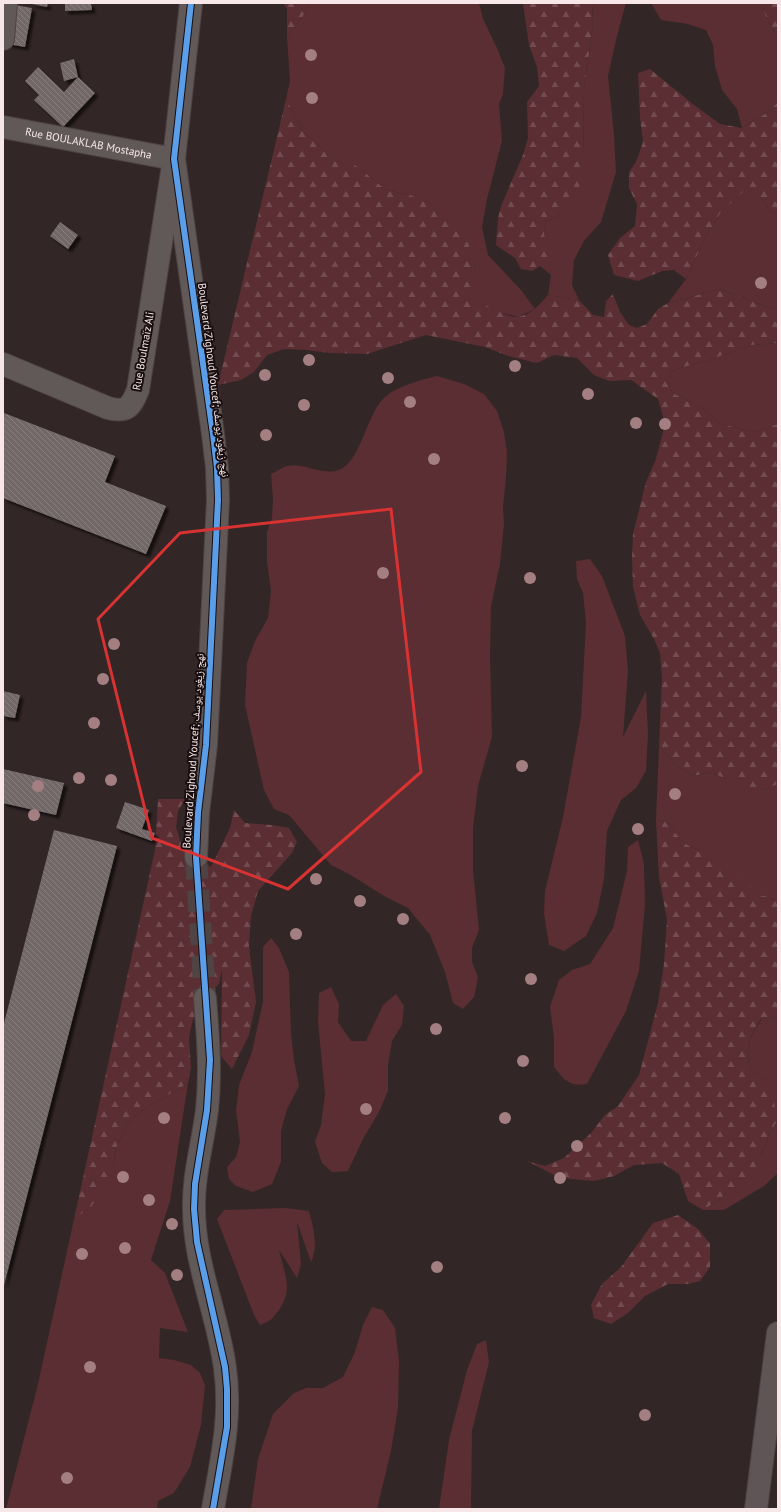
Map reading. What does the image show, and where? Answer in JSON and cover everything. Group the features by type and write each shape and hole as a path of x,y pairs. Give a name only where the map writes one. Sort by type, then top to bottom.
{"main road":[{"path":"756,1509 778,1333"}],"street":[{"path":"3,39 6,3"},
{"name":"Boulevard Zighoud Youcef; نهج زيغود يوسف","path":"191,3 174,159 214,441 218,500 206,744 198,813 196,856"},
{"name":"Rue BOULAKLAB Mostapha","path":"3,127 174,159"},
{"name":"Rue Boulmaïz Ali","path":"3,364 108,408 118,410 123,409 127,408 133,402 138,390 174,159"},
{"path":"205,998 210,1060 207,1110 195,1184 194,1209 196,1242 225,1367 228,1410 227,1427 213,1509"}],"highlighted area":[{"path":"391,509 421,772 288,889 152,838 98,619 180,533"}],"green space":[{"path":"283,3 310,3 303,16 287,37 287,9"},
{"path":"310,3 479,3 483,19 505,68 503,94 499,104 502,141 487,199 482,227 488,255 521,290 535,309 518,317 499,312 471,298 475,260 410,195 386,190 348,161 330,157 303,131 286,99 290,81 287,37 303,16"},
{"path":"523,3 592,3 593,26 584,89 583,156 579,187 564,212 546,222 544,234 548,249 551,275 540,266 532,271 521,269 515,258 496,245 498,218 501,206 523,155 528,138 527,102 539,86 537,67 529,45"},
{"path":"592,3 626,3 608,76 616,172 601,222 584,241 574,260 572,285 579,300 548,295 551,275 544,234 546,222 564,212 583,156 584,89 593,26"},
{"path":"651,3 762,3 765,15 778,37 778,102 768,112 742,128 737,109 722,90 715,66 713,45 706,30 688,24 661,20"},
{"path":"762,3 778,3 778,37 765,15"},
{"path":"650,69 720,124 742,128 768,112 778,102 778,214 770,211 761,198 745,190 721,212 707,234 686,279 674,270 662,271 638,281 614,275 608,255 620,238 635,226 637,204 629,188 629,172 636,162 643,142 638,73"},
{"path":"286,99 303,131 330,157 348,160 386,190 410,195 432,205 451,222 467,241 475,260 472,298 502,313 514,317 523,316 535,309 548,295 579,300 593,315 604,317 606,301 613,294 620,312 629,325 637,328 647,324 658,309 668,303 720,289 778,311 778,343 751,345 706,361 673,370 666,381 673,393 702,408 721,424 754,432 778,424 778,784 763,790 740,786 711,772 693,776 674,764 659,746 662,678 660,653 654,639 640,615 633,587 632,557 633,534 646,482 656,459 665,424 658,399 631,380 609,381 594,375 577,358 554,355 537,363 508,356 485,347 426,335 367,354 329,353 284,349 267,355 254,372 241,380 218,385"},
{"path":"745,189 761,198 770,211 778,214 778,311 720,289 668,303 686,279 707,234 721,212"},
{"path":"778,343 778,424 754,432 721,424 702,408 673,393 666,381 673,370 706,361 751,345"},
{"path":"437,376 464,384 484,394 497,411 504,432 507,452 503,508 504,524 500,564 491,606 490,656 492,737 478,786 473,828 473,870 479,930 472,948 472,962 478,977 474,997 463,1009 453,1003 445,972 430,935 408,908 384,896 349,874 331,865 289,815 274,809 264,790 245,705 247,663 255,641 268,618 271,591 267,562 267,532 272,518 273,499 271,474 293,465 326,471 339,470 346,465 358,449 377,407 387,395 415,382"},
{"path":"590,559 602,576 625,636 628,671 623,737 646,691 648,735 646,771 636,788 621,800 607,831 604,879 597,913 586,936 564,951 549,945 544,913 545,891 563,817 581,717 586,622 583,593 577,579 576,561"},
{"path":"659,746 674,764 693,776 711,772 725,779 763,790 778,784 778,904 773,899 760,895 699,851 684,843 666,822 656,820"},
{"path":"158,799 185,799 178,811 176,827 181,843 186,851 211,867 230,828 234,810 245,823 289,828 297,842 292,853 258,891 251,916 249,946 256,1002 249,1035 232,1069 221,1056 222,968 219,984 205,998 193,1019 189,1037 191,1068 188,1083 143,1110 127,1124 117,1146 112,1167 104,1188 91,1207 74,1219 155,850"},
{"path":"656,820 666,822 684,843 722,861 760,895 777,901 778,904 778,1011 774,1017 761,1019 751,1036 748,1053 749,1067 767,1082 773,1093 777,1121 769,1135 755,1171 717,1201 703,1210 688,1201 679,1174 662,1163 634,1165 614,1176 594,1181 560,1178 527,1161 545,1166 564,1158 591,1133 605,1115 618,1106 639,1075 658,1003 664,964 667,920 659,877"},
{"path":"638,840 644,864 645,905 639,971 626,1011 587,1084 581,1085 568,1082 554,1067 554,1038 550,1007 559,980 572,970 590,964 613,928 627,871 628,847"},
{"path":"271,938 279,948 289,972 291,1033 299,1086 287,1109 281,1131 281,1162 272,1184 253,1192 236,1186 229,1179 227,1167 236,1157 240,1142 236,1111 239,1085 252,1052 263,1001 263,947"},
{"path":"331,987 339,1004 338,1022 351,1041 366,1041 383,1005 396,994 404,1006 402,1025 392,1041 388,1065 388,1091 379,1112 363,1139 348,1171 332,1172 322,1163 315,1142 321,1125 325,1094 318,1022 319,993"},
{"path":"778,1011 778,1173 764,1186 724,1210 703,1210 727,1193 761,1156 769,1135 777,1121 767,1082 749,1067 748,1053 754,1031 762,1019 774,1017"},
{"path":"188,1083 170,1201 151,1260 165,1273 188,1332 160,1328 159,1358 174,1360 191,1365 200,1373 205,1385 201,1425 190,1467 174,1493 158,1501 157,1509 6,1509 38,1384 74,1219 91,1207 112,1167 117,1146 127,1124 143,1110"},
{"path":"286,1208 309,1211 315,1250 311,1262 297,1222 301,1264 297,1278 279,1250 285,1273 287,1288 286,1295 284,1302 275,1316 269,1321 260,1325 254,1315 217,1219 224,1210"},
{"path":"678,1215 698,1229 710,1244 710,1267 700,1281 688,1284 668,1284 645,1296 628,1313 611,1324 594,1318 591,1305 602,1284 621,1267 653,1223"},
{"path":"372,1307 383,1310 395,1328 399,1361 398,1408 391,1451 377,1509 251,1509 258,1459 273,1414 294,1393 306,1388 323,1388 343,1377 355,1352 363,1325"},
{"path":"486,1340 489,1362 472,1431 471,1509 439,1509 449,1440 467,1370 477,1344"}],"building":[{"path":"27,3 48,3 47,7"},
{"path":"65,3 91,3 92,10 65,11"},
{"path":"15,5 32,8 25,47 8,44"},
{"path":"74,59 78,77 64,81 60,63"},
{"path":"38,67 64,92 78,77 95,93 63,127 34,100 39,95 25,81"},
{"path":"60,222 78,235 68,249 50,236"},
{"path":"4,413 115,456 105,482 166,506 146,554 3,498"},
{"path":"3,691 20,695 15,718 3,716"},
{"path":"3,769 64,783 56,815 3,803"},
{"path":"125,802 149,810 142,829 155,833 152,841 116,828"},
{"path":"54,830 117,846 4,1285 3,1027"}],"tunnel":[{"path":"196,857 205,998"}],"cycle path":[{"path":"191,3 174,159 213,434 217,468 218,500 206,745 198,813 196,857 210,1060 207,1110 195,1184 194,1209 197,1242 225,1367 227,1389 227,1427 213,1509"}]}
